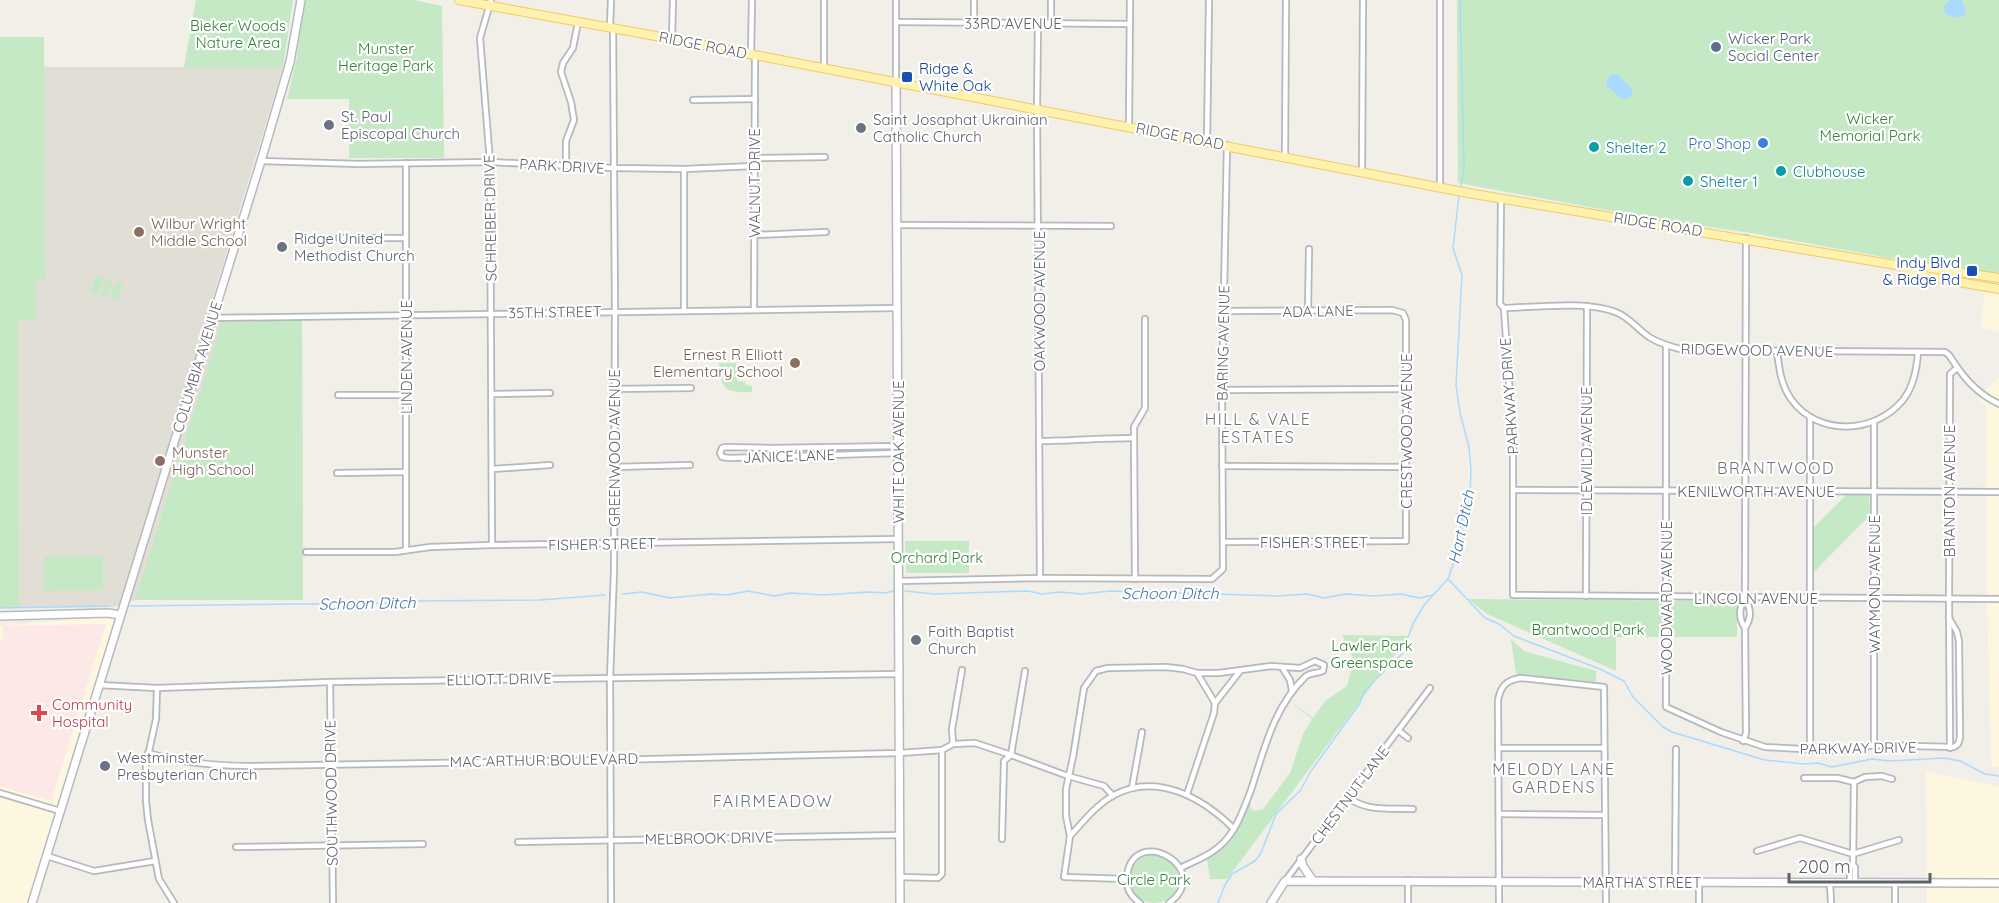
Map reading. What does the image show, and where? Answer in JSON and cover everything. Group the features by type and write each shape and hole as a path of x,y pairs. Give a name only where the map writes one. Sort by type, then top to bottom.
{"main road":[{"name":"RIDGE ROAD","path":"459,0 490,3 578,22 1037,108 1468,193 1902,266 1999,278"},
{"name":"RIDGE ROAD","path":"1902,266 1914,274 1999,289"}],"street":[{"name":"COLUMBIA AVENUE","path":"32,903 261,161 290,62 301,0"},
{"name":"GREENWOOD AVENUE","path":"611,0 615,311 614,544 610,678 611,903"},
{"path":"672,39 673,0"},
{"name":"WALNUT DRIVE","path":"752,0 755,99 754,310"},
{"path":"824,0 824,69"},
{"name":"WHITE OAK AVENUE","path":"896,0 900,903"},
{"path":"974,0 974,23"},
{"path":"1051,0 1051,24"},
{"path":"1129,126 1130,0"},
{"path":"1207,142 1209,0"},
{"path":"1285,157 1286,0"},
{"path":"1362,172 1363,0"},
{"path":"1440,0 1440,187"},
{"name":"SCHREIBER DRIVE","path":"490,3 480,38 490,162 492,545"},
{"path":"567,165 566,141 574,120 571,102 561,72 563,63 573,48 578,22"},
{"name":"33RD AVENUE","path":"896,22 1130,24"},
{"name":"OAKWOOD AVENUE","path":"1038,24 1040,578"},
{"path":"693,100 755,99"},
{"name":"BARING AVENUE","path":"1135,579 1212,579 1223,569 1222,390 1227,146"},
{"path":"754,158 825,157"},
{"name":"PARK DRIVE","path":"261,161 359,164 490,162 684,169 754,166"},
{"name":"LINDEN AVENUE","path":"406,163 406,550"},
{"path":"684,169 684,311"},
{"name":"PARKWAY DRIVE","path":"1501,198 1500,304 1504,308 1513,440 1513,595"},
{"path":"897,225 1112,226"},
{"path":"754,235 826,232"},
{"path":"339,238 405,238"},
{"path":"1743,741 1746,733 1745,628 1740,620 1740,607 1745,598 1746,238"},
{"path":"1308,311 1309,249"},
{"name":"RIDGEWOOD AVENUE","path":"1504,308 1587,306 1605,308 1619,314 1649,337 1666,346 1684,350 1945,352 1970,385 1984,397 1999,404"},
{"name":"IDLEWILD AVENUE","path":"1586,596 1587,306"},
{"name":"35TH STREET","path":"212,318 897,308"},
{"name":"ADA LANE","path":"1224,311 1392,310 1403,313 1406,320"},
{"path":"898,581 1040,578 1135,579 1134,427 1145,408 1145,319"},
{"name":"CRESTWOOD AVENUE","path":"1406,320 1406,542"},
{"name":"WOODWARD AVENUE","path":"1666,346 1666,707"},
{"path":"1777,351 1779,372 1788,394 1797,406 1810,417 1847,427 1874,423 1890,413 1905,399 1914,380 1918,352"},
{"name":"BRANTON AVENUE","path":"1949,618 1959,640 1960,738 1958,744 1950,748 1949,618 1949,492 1950,374 1957,368"},
{"path":"614,389 691,388"},
{"path":"1222,390 1407,388"},
{"path":"493,394 550,393"},
{"path":"338,395 406,395"},
{"path":"1810,417 1808,598 1810,751"},
{"name":"WAYMOND AVENUE","path":"1874,423 1874,745"},
{"path":"1039,441 1134,438"},
{"name":"JANICE LANE","path":"725,447 898,449 729,458 722,457 720,453 725,447"},
{"path":"493,469 550,465"},
{"path":"614,467 690,465"},
{"path":"1222,466 1407,467"},
{"path":"337,473 406,472"},
{"name":"KENILWORTH AVENUE","path":"1513,490 1999,492"},
{"name":"FISHER STREET","path":"306,552 395,552 430,547 492,545 898,539"},
{"name":"FISHER STREET","path":"1223,542 1406,542"},
{"name":"LINCOLN AVENUE","path":"1513,595 1999,599"},
{"path":"1745,598 1750,607 1750,620 1745,628"},
{"path":"0,616 108,613 120,615"},
{"path":"1126,879 1064,877 1070,836 1066,816 1068,776 1084,688 1096,671 1108,668 1166,667 1197,673 1240,671 1271,666 1300,668 1316,661 1324,665 1323,671 1312,672 1292,691 1272,727 1245,807 1234,829 1213,852 1180,868"},
{"path":"1282,668 1290,680 1292,691"},
{"path":"953,744 952,729 962,670"},
{"path":"1002,839 1004,761 1011,755 1024,671"},
{"path":"1187,794 1215,704 1240,671"},
{"path":"1197,673 1215,704"},
{"name":"ELLIOTT DRIVE","path":"99,685 157,688 330,682 898,674"},
{"path":"1499,903 1498,700 1503,684 1521,678 1604,687 1606,903"},
{"name":"SOUTHWOOD DRIVE","path":"330,682 333,903"},
{"path":"157,688 156,719 146,765 146,801 159,879 174,903"},
{"name":"CHESTNUT LANE","path":"1271,903 1301,859 1430,688"},
{"name":"PARKWAY DRIVE","path":"1666,707 1743,741 1765,747 1843,752 1874,745 1950,748"},
{"path":"1398,730 1408,738"},
{"path":"1132,788 1142,732"},
{"path":"900,877 938,878 942,874 942,750 953,744 975,743 1068,776 1104,786 1113,795"},
{"path":"1498,748 1604,748"},
{"path":"1675,882 1676,749"},
{"name":"MAC ARTHUR BOULEVARD","path":"148,753 180,762 216,766 610,760 942,750"},
{"path":"1804,778 1837,778 1854,782 1870,776 1893,779"},
{"path":"1853,883 1850,867 1853,865 1854,782"},
{"path":"1070,836 1087,817 1113,795 1132,788 1169,790 1187,794 1216,811 1234,829"},
{"path":"0,793 60,811"},
{"path":"1348,797 1356,804 1366,807 1413,809"},
{"path":"1499,814 1605,815"},
{"name":"MELBROOK DRIVE","path":"518,842 900,835"},
{"path":"1757,851 1800,838 1853,854 1899,840"},
{"path":"236,847 423,844"},
{"path":"1140,903 1130,894 1126,879 1127,871 1135,859 1149,852 1171,856 1180,868 1181,889 1169,903"},
{"path":"47,856 94,871 155,861"},
{"path":"1301,859 1313,880"},
{"path":"1408,880 1408,903"},
{"name":"MARTHA STREET","path":"1285,881 1999,884"},
{"path":"1699,882 1699,903"},
{"path":"1830,883 1831,903"},
{"path":"1894,883 1895,903"}],"shaded area":[{"name":"Munster High School","path":"44,67 283,67 207,317 222,322 302,320 303,600 135,600 114,607 19,608 18,320 36,319 36,280 45,279"},
{"path":"1985,289 1999,291 1999,332 1981,327"},
{"path":"1999,376 1999,767 1992,767 1987,598 1986,406 1978,399"},
{"name":"Community Hospital","path":"120,615 31,903 0,903 0,626"},
{"name":"Community Hospital","path":"106,624 51,801 0,786 0,640 3,640 3,626"},
{"path":"1926,771 1999,787 1999,903 1927,903"}],"green space":[{"name":"Bieker Woods Nature Area","path":"196,0 293,0 283,67 184,67"},
{"name":"Munster Heritage Park","path":"304,0 414,0 442,6 444,158 349,158 349,99 287,99 297,57"},
{"name":"Wicker Memorial Park","path":"1457,0 1999,0 1999,275 1650,218 1458,183"},
{"path":"0,37 44,37 45,280 36,280 36,320 18,320 19,608 0,608"},
{"path":"96,276 104,278 98,294 91,292"},
{"path":"106,279 113,281 108,297 101,295"},
{"path":"116,282 123,284 118,300 110,298"},
{"path":"302,320 303,600 135,600 222,322"},
{"path":"719,363 736,363 737,381 752,386 752,392 736,392 726,388 721,379"},
{"path":"1847,494 1869,495 1870,515 1812,574 1812,529"},
{"name":"Orchard Park","path":"905,541 969,541 969,573 906,573"},
{"path":"103,556 103,590 45,591 44,557"},
{"name":"Brantwood Park","path":"1468,599 1737,601 1737,637 1616,637 1616,671 1487,614"},
{"name":"Lawler Park Greenspace","path":"1342,635 1409,636 1227,879 1210,879 1207,859 1233,834 1250,802 1251,809 1254,811 1263,809 1290,773 1303,734 1312,719 1290,701 1313,718 1325,701 1347,686 1354,660"},
{"path":"1511,639 1524,651 1596,671 1596,682 1516,674"},
{"name":"Circle Park","path":"1149,855 1159,855 1171,862 1178,874 1178,884 1171,896 1159,903 1149,903 1134,892 1130,884 1130,874 1141,859"}],"water":[{"path":"1950,0 1961,0 1966,10 1964,16 1958,18 1945,14 1944,6"},
{"path":"1612,74 1618,75 1631,87 1633,92 1630,98 1622,99 1607,86 1607,78"}],"waterway":[{"name":"Hart Dtich","path":"1460,0 1464,167 1461,187"},
{"name":"Hart Dtich","path":"1218,903 1232,874 1255,861 1261,853 1276,814 1300,791 1311,771 1360,703 1364,692 1402,654 1413,624 1424,605 1448,579 1459,547 1461,522 1470,495 1471,470 1469,447 1460,413 1456,385 1462,275 1453,248 1459,195"},
{"path":"1449,580 1485,618 1499,624 1514,636 1600,669 1624,681 1633,697 1663,727 1672,732 1765,760 1818,763 1832,767 1872,759 1891,761 1944,758 1960,761 1985,774 1999,776"},
{"name":"Schoon Ditch","path":"623,594 642,592 670,598 711,594 727,595 748,591 774,596 791,593 824,595 893,591"},
{"name":"Schoon Ditch","path":"905,591 934,594 1028,591 1042,594 1111,591 1278,596 1307,594 1324,598 1345,594 1374,596 1400,594 1420,598 1433,595"},
{"name":"Schoon Ditch","path":"129,606 540,600 605,595"},
{"name":"Schoon Ditch","path":"0,608 108,606"}],"place":[{"name":"Wicker Park Social Center","path":"1716,47"},
{"name":"Ridge & White Oak","path":"907,77"},
{"name":"St. Paul Episcopal Church","path":"329,125"},
{"name":"Saint Josaphat Ukrainian Catholic Church","path":"861,128"},
{"name":"Pro Shop","path":"1763,143"},
{"name":"Shelter 2","path":"1594,147"},
{"name":"Clubhouse","path":"1781,171"},
{"name":"Shelter 1","path":"1688,181"},
{"name":"Wilbur Wright Middle School","path":"139,232"},
{"name":"Ridge United Methodist Church","path":"282,247"},
{"name":"Indy Blvd & Ridge Rd","path":"1972,271"},
{"name":"Ernest R Elliott Elementary School","path":"795,363"},
{"name":"Munster High School","path":"160,461"},
{"name":"Faith Baptist Church","path":"916,640"},
{"name":"Community Hospital","path":"39,713"},
{"name":"Westminster Presbyterian Church","path":"105,766"}],"district":[{"name":"HILL & VALE ESTATES","path":"1258,428"},
{"name":"BRANTWOOD","path":"1776,468"},
{"name":"MELODY LANE GARDENS","path":"1554,778"},
{"name":"FAIRMEADOW","path":"773,801"}]}
